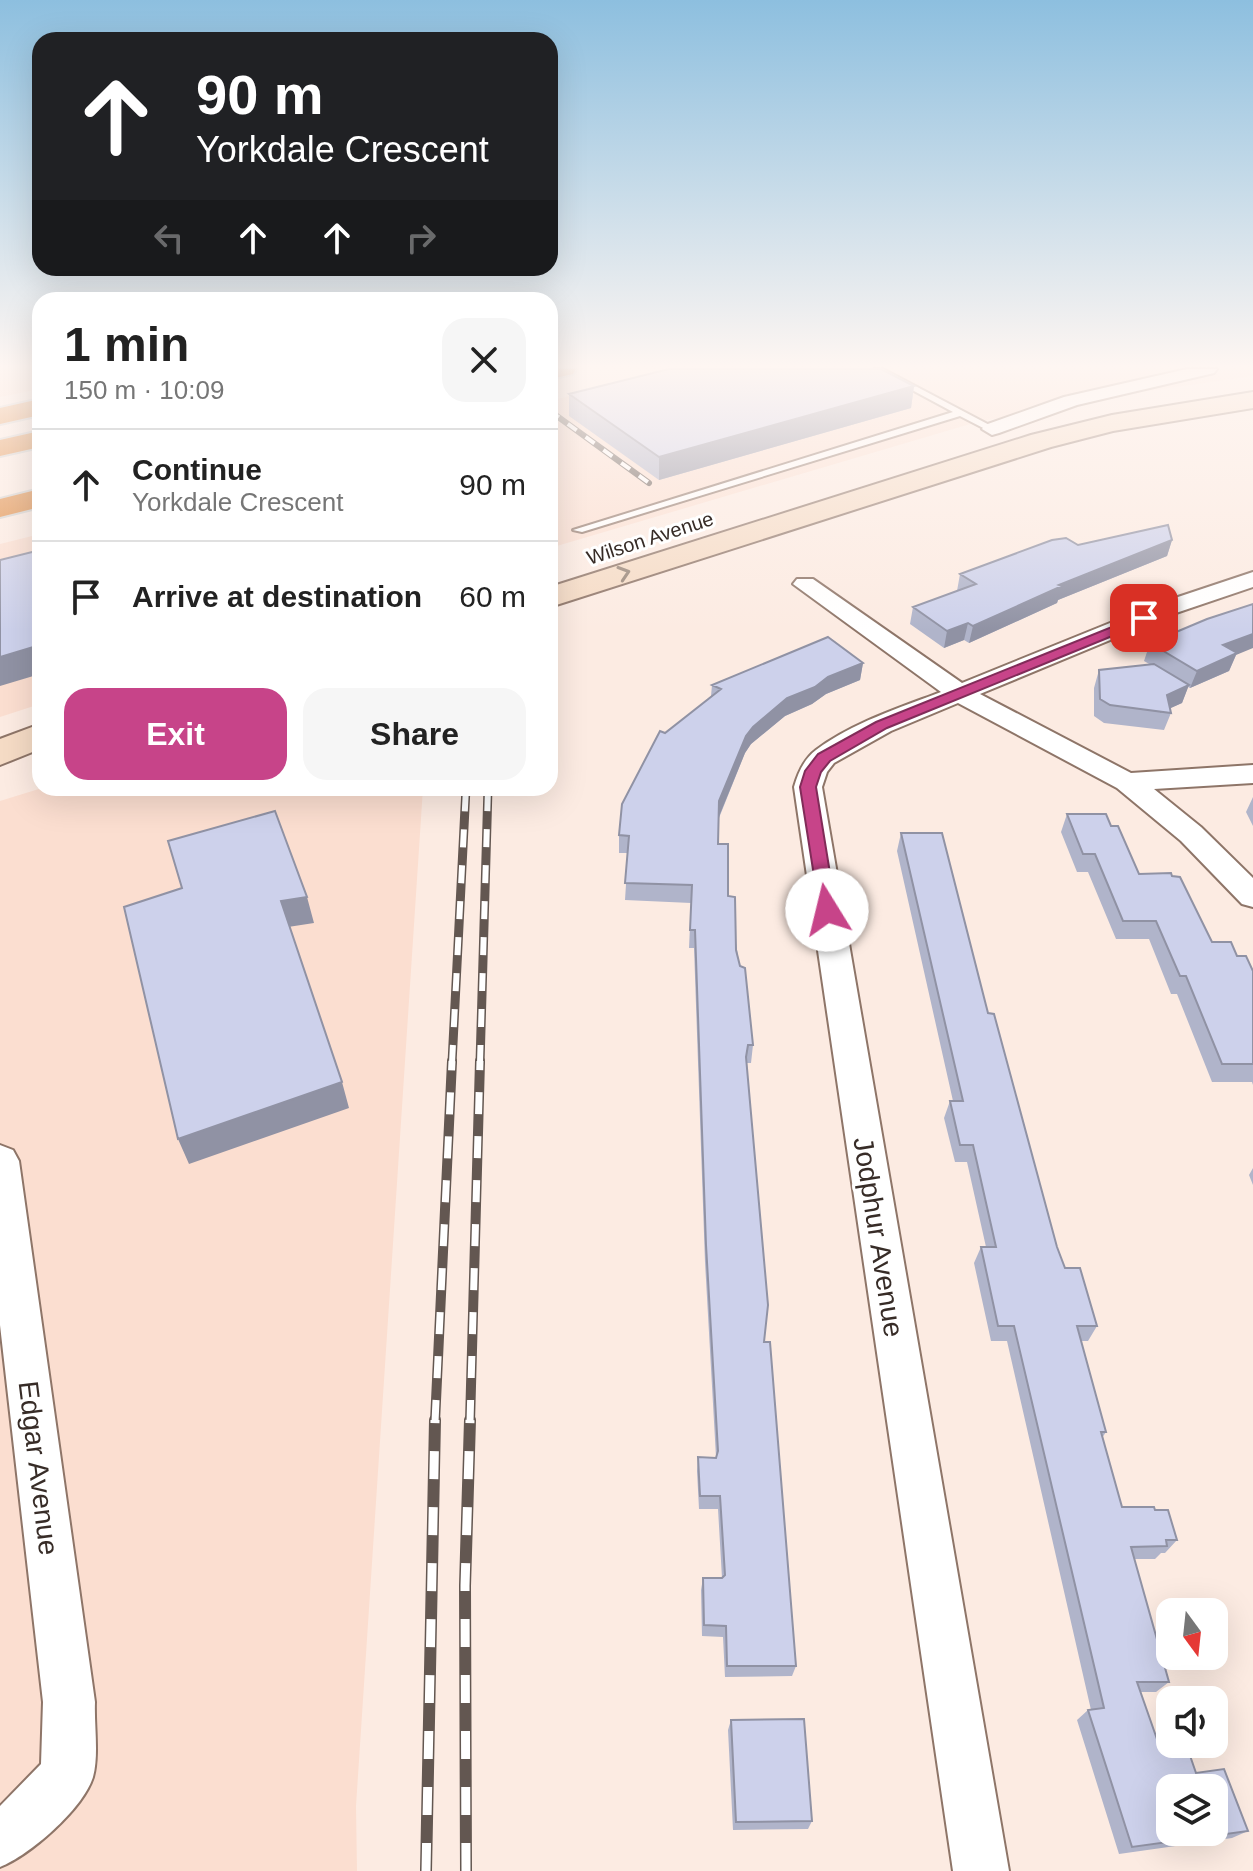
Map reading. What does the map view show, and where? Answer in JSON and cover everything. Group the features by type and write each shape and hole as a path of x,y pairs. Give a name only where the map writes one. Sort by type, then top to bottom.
{"highway":[{"path":"0,508 32,500"}],"main road":[{"name":"Wilson Avenue","path":"558,567 906,456"},
{"name":"Wilson Avenue","path":"558,594 993,456"},
{"path":"0,753 32,739"},
{"path":"0,765 32,758"}],"street":[{"name":"Jodphur Avenue","path":"981,1871 808,787 819,764 840,746 882,725 1165,609 1253,579"},
{"path":"805,584 961,694 1127,782 1191,834 1253,896"},
{"path":"1127,782 1253,774"},
{"name":"Edgar Avenue","path":"0,1161 69,1702 67,1775 15,1830 0,1840"}],"lane":[{"path":"578,530 819,456"}],"shaded area":[{"path":"558,456 861,456 558,546"},
{"path":"32,536 32,707 0,717 0,544"},
{"path":"32,791 32,796 422,796 356,1806 357,1871 0,1871 0,801"}],"building":[{"path":"1168,525 1172,540 1059,585 1062,586 973,626 968,623 947,631 913,607 976,584 960,574 1052,540 1066,538 1078,545"},
{"path":"32,552 32,647 0,657 0,560"},
{"path":"1253,604 1253,634 1223,645 1237,653 1197,671 1150,643 1207,619"},
{"path":"828,637 863,663 787,698 753,727 746,736 719,801 718,844 728,844 728,896 735,897 736,950 740,966 745,968 753,1045 748,1045 746,1057 768,1305 764,1342 770,1342 796,1666 727,1666 726,1626 704,1625 703,1578 722,1578 725,1575 720,1496 700,1496 698,1457 716,1458 718,1451 706,1245 695,930 690,930 692,885 625,883 629,836 619,835 622,804 660,731 665,733 721,689 712,685"},
{"path":"1154,664 1189,685 1167,695 1171,713 1110,705 1100,699 1099,670"},
{"path":"275,811 307,897 281,901 342,1082 178,1139 124,907 182,888 168,841"},
{"path":"1067,814 1106,814 1111,826 1118,826 1139,874 1171,873 1180,877 1212,942 1231,942 1237,956 1246,956 1253,971 1253,1064 1222,1064 1186,976 1180,976 1156,921 1123,921 1095,854 1083,854"},
{"path":"901,833 942,833 988,1013 994,1014 1057,1247 1065,1268 1080,1268 1097,1326 1077,1326 1106,1432 1101,1432 1122,1507 1168,1510 1177,1540 1166,1540 1167,1546 1131,1547 1156,1636 1156,1670 1166,1670 1169,1682 1137,1682 1156,1736 1156,1758 1191,1758 1196,1773 1224,1769 1226,1774 1156,1774 1156,1844 1132,1847 1088,1710 1104,1708 1014,1326 998,1326 981,1247 996,1247 973,1145 960,1145 950,1101 963,1101"},
{"path":"804,1719 812,1821 736,1822 731,1720"},
{"path":"1228,1779 1248,1831 1228,1834"}],"railway":[{"path":"612,456 649,483"},
{"path":"452,1063 466,796"},
{"path":"480,1063 488,796"},
{"path":"435,1422 452,1061"},
{"path":"470,1422 480,1061"},
{"path":"426,1871 435,1420"},
{"path":"466,1871 465,1586 470,1420"}],"route":[{"path":"827,910 808,787 813,771 824,757 882,725 1144,618"}]}
